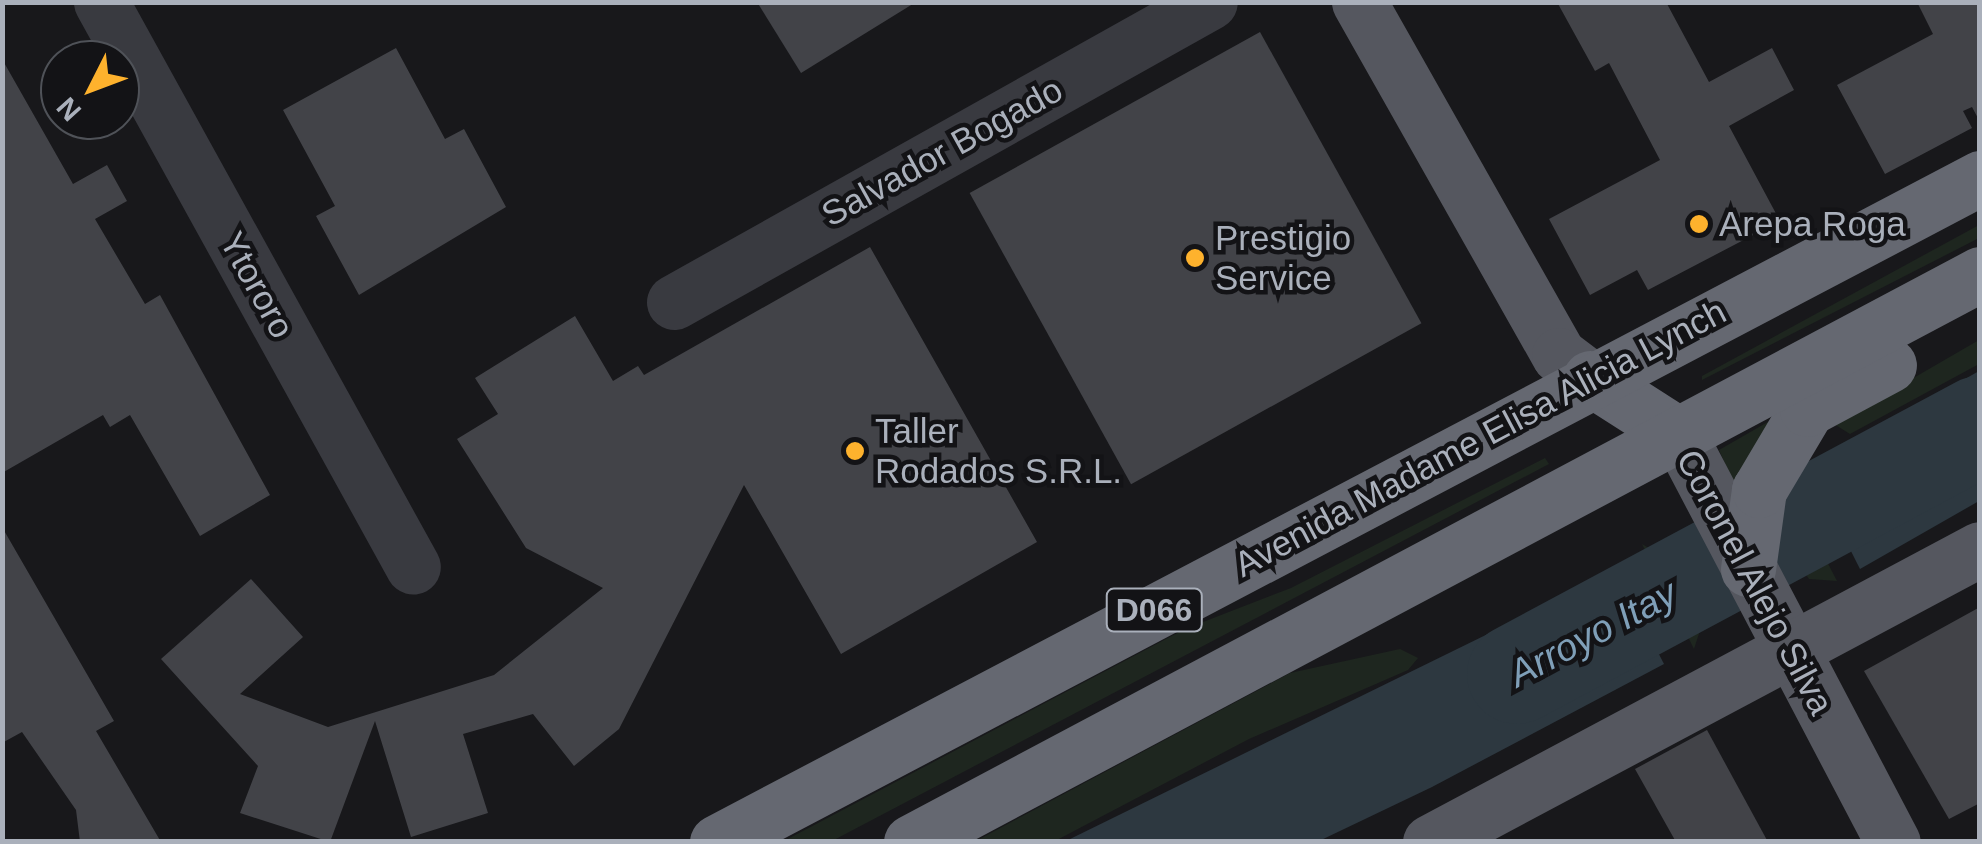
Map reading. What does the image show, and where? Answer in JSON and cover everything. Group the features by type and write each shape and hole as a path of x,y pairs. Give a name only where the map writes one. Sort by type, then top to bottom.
{"highway":[{"name":"Avenida Madame Elisa Alicia Lynch","path":"717,842 1590,378 1980,178"},
{"name":"D066","path":"911,842 1980,274"},
{"path":"1770,612 1748,535 1770,470 1806,410 1980,317"},
{"name":"Coronel Alejo Silva","path":"1590,378 1679,436"}],"main road":[{"name":"Coronel Alejo Silva","path":"1359,2 1559,354 1590,378"},
{"name":"Coronel Alejo Silva","path":"1679,436 1893,842"},
{"path":"1430,842 1770,612 1980,549"}],"street":[{"name":"Ytororo","path":"101,2 413,566"},
{"name":"Salvador Bogado","path":"674,302 1210,2"}],"shaded area":[{"path":"1979,225 1979,238 1702,380 1702,376"},
{"path":"1979,340 1979,364 1850,434 1834,424"},
{"path":"1773,419 1739,496 1719,450"},
{"path":"1545,458 1549,464 832,841 784,841 1185,629 1291,588"},
{"path":"1789,488 1837,581 1809,579 1786,546 1781,529"},
{"path":"1642,544 1668,559 1706,612 1694,649"},
{"path":"1400,649 1418,658 1408,670 1249,739 1055,841 976,841 1290,673"}],"water":[{"path":"1979,371 1979,501 1860,569 1809,468"},
{"path":"1616,571 1664,664 1432,787 1319,841 1066,841"}],"building":[{"path":"757,2 916,2 801,73"},
{"path":"1557,2 1666,2 1709,82 1772,48 1794,90 1729,126 1780,221 1648,290 1637,270 1590,295 1549,219 1660,160 1609,63 1595,71"},
{"path":"1917,2 1980,2 1980,122 1972,107 1963,111 1972,128 1885,174 1837,85 1933,34"},
{"name":"Prestigio Service","path":"1260,32 1421,323 1131,484 970,193"},
{"path":"396,48 445,139 464,129 506,207 359,295 316,216 335,206 283,110"},
{"path":"2,59 40,126 40,140 48,140 73,184 107,165 127,201 95,219 145,304 160,295 270,495 200,536 130,415 110,427 103,415 2,473"},
{"path":"870,247 1037,542 841,654 744,485 619,729 574,766 533,714 463,734 488,813 411,837 375,721 330,842 240,813 258,766 161,659 251,579 303,637 240,694 328,727 494,675 603,588 526,548 457,439 498,414 475,378 575,316 613,381 638,366 644,375"},
{"path":"2,527 114,721 96,731 161,842 80,842 76,810 22,732 2,743"},
{"path":"1980,607 1980,803 1949,819 1864,671"},
{"path":"1707,730 1768,842 1676,842 1635,769"}],"waterway":[{"name":"Arroyo Itay","path":"1517,674 1980,426"}],"place":[{"name":"Arepa Roga","path":"1699,224"},
{"name":"Prestigio Service","path":"1195,258"},
{"name":"Taller Rodados S.R.L.","path":"855,451"}]}
